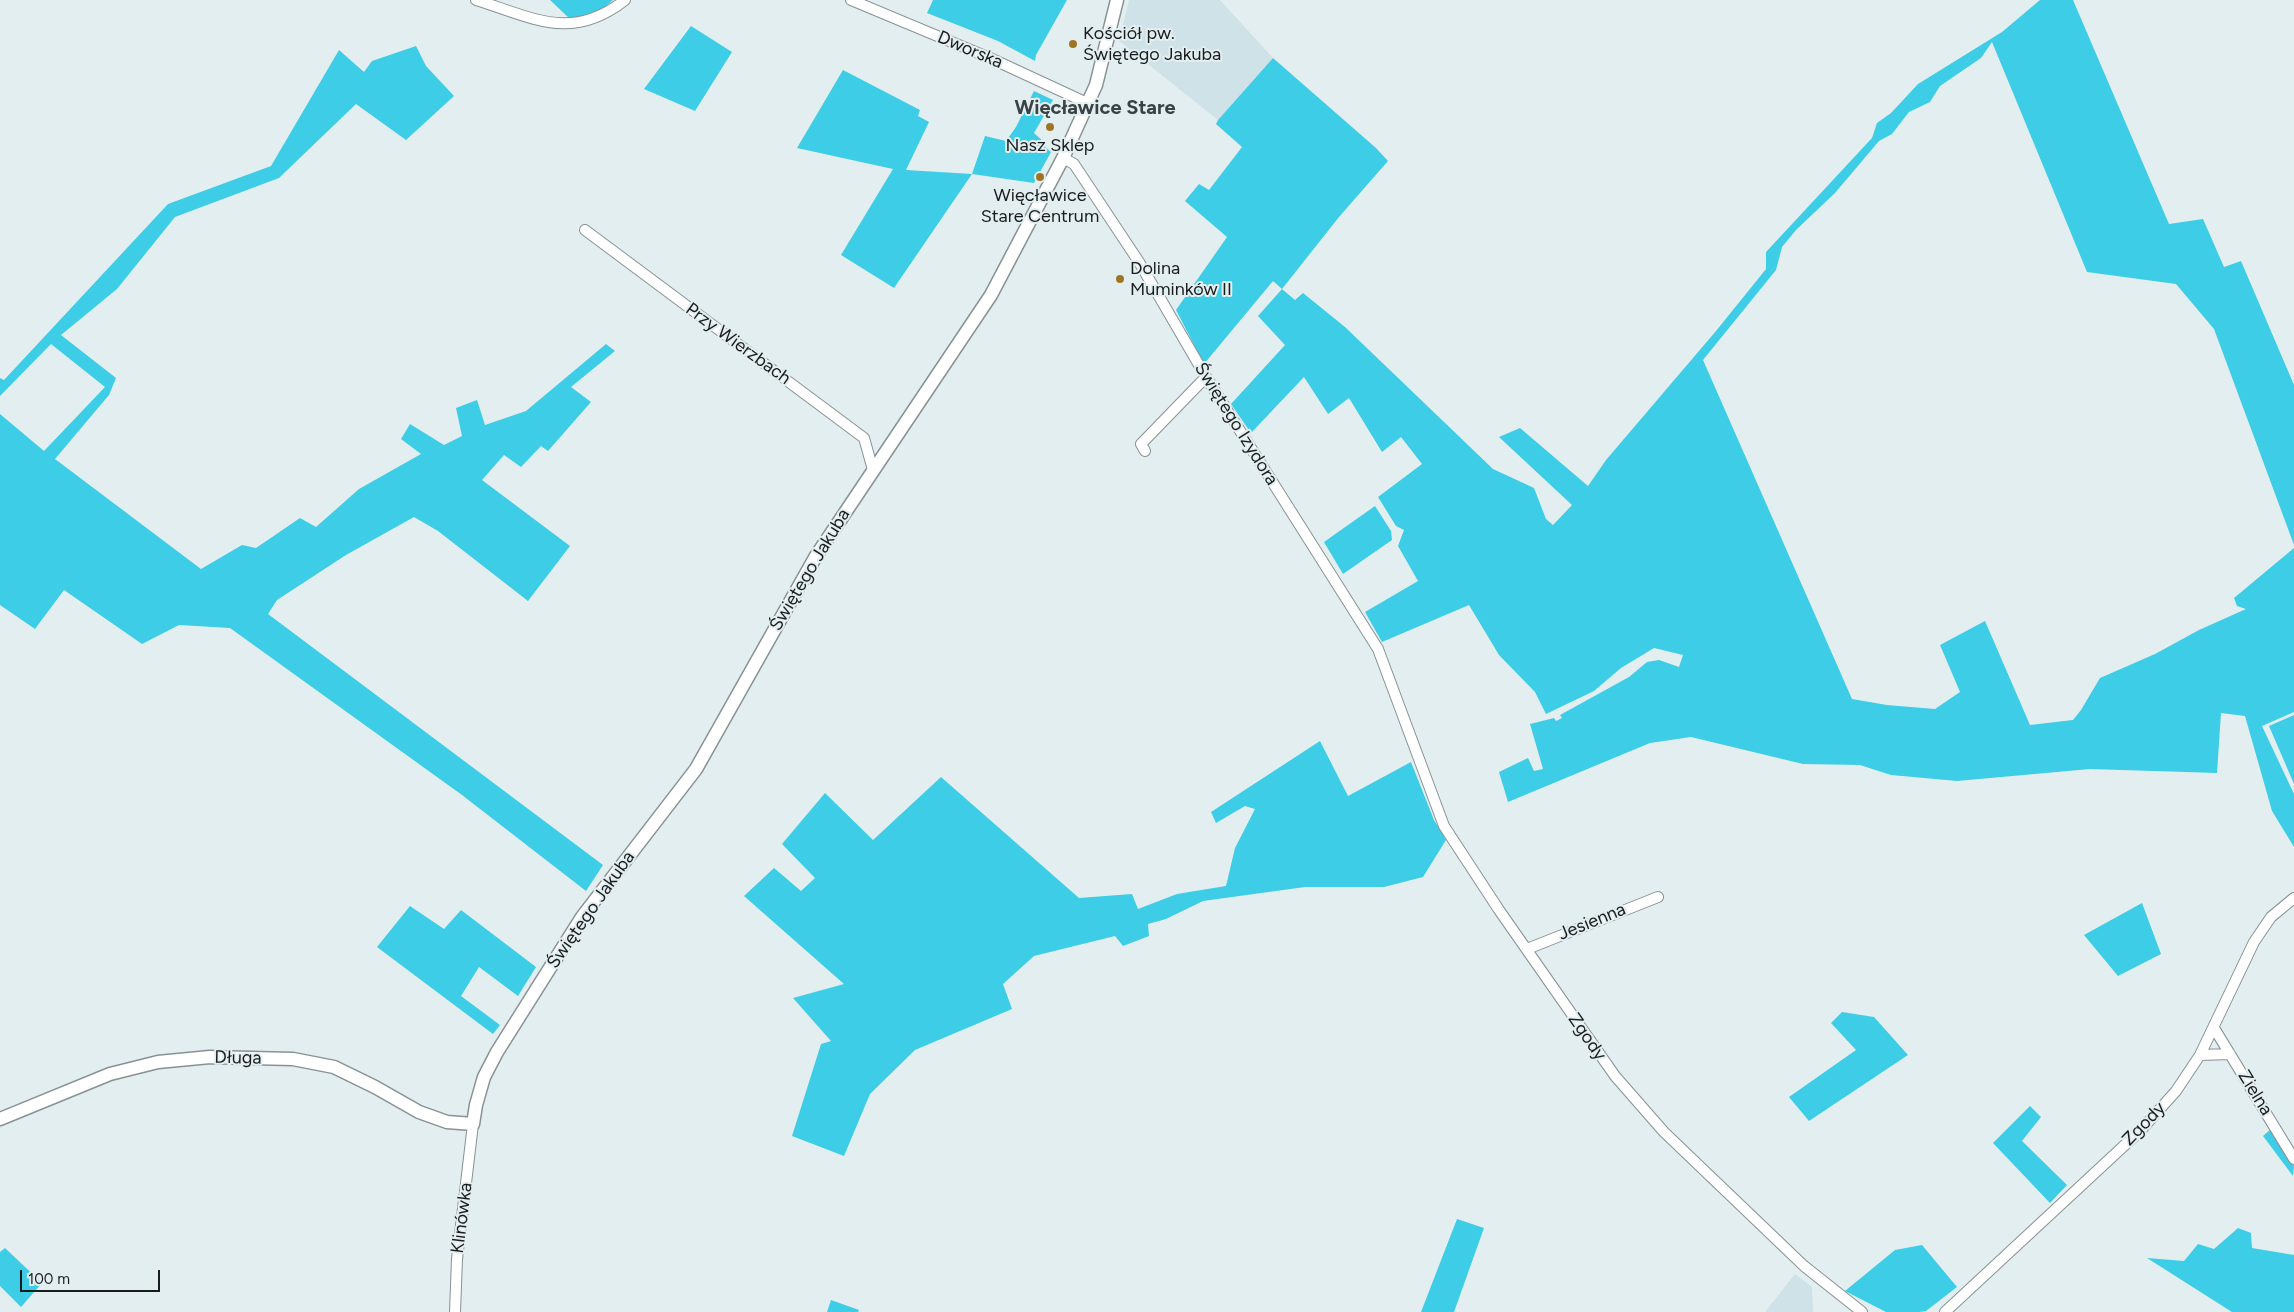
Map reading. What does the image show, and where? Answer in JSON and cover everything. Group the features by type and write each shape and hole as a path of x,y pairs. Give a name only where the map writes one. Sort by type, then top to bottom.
{"street":[{"path":"476,0 554,24 578,24 599,18 625,0"},
{"name":"Dworska","path":"851,0 990,58 1087,103"},
{"name":"Świętego Jakuba","path":"473,1124 484,1077 497,1052 582,918 696,769 816,556 991,296 1063,158 1087,103 1100,69 1117,0"},
{"name":"Świętego Izydora","path":"1063,158 1074,164 1139,262 1206,377 1378,649 1397,698"},
{"name":"Przy Wierzbach","path":"586,230 864,438 873,470"},
{"path":"1145,452 1142,444 1206,377"},
{"name":"Zgody","path":"1397,698 1444,826 1615,1076 1664,1132 1804,1266 1862,1312"},
{"name":"Jesienna","path":"1527,949 1658,896"},
{"name":"Zgody","path":"1944,1312 2141,1130 2176,1091 2200,1055 2254,942 2271,917 2294,898"},
{"name":"Zielna","path":"2214,1028 2294,1158"},
{"path":"2200,1055 2230,1054"},
{"name":"Długa","path":"0,1119 110,1074 158,1062 210,1057 293,1059 334,1067 375,1087 419,1112 446,1122 473,1124"},
{"name":"Klinówka","path":"456,1312 457,1259 473,1124"}],"shaded area":[{"path":"550,0 613,0 600,11 570,19"},
{"path":"933,0 1067,0 1036,55 1035,61 998,41 927,13"},
{"path":"1129,0 1220,0 1273,58 1218,120 1119,41"},
{"path":"2040,0 2073,0 2169,224 2203,219 2224,267 2241,261 2294,385 2294,545 2214,329 2176,284 2087,272 1992,42 1981,58 1940,86 1930,102 1909,112 1892,134 1879,141 1835,193 1796,230 1782,247 1776,270 1703,360 1852,699 1887,705 1935,709 1960,692 1940,645 1985,621 2030,725 2073,720 2100,678 2155,654 2199,630 2246,609 2237,606 2234,598 2294,548 2294,712 2262,726 2294,794 2294,847 2272,811 2245,716 2221,713 2217,773 2090,769 1957,781 1891,775 1860,765 1803,764 1691,737 1650,743 1508,802 1499,772 1528,758 1534,771 1543,769 1530,724 1554,718 1556,721 1562,718 1560,715 1629,677 1647,662 1659,660 1679,667 1683,655 1654,648 1621,668 1594,691 1546,714 1535,692 1499,655 1469,605 1382,642 1365,612 1418,581 1398,546 1404,530 1396,526 1378,497 1422,464 1401,437 1382,452 1349,398 1328,414 1304,377 1251,433 1231,404 1285,345 1258,316 1282,289 1295,300 1303,293 1345,327 1493,469 1534,488 1546,519 1553,525 1572,505 1499,437 1520,428 1588,486 1606,460 1766,269 1766,252 1872,138 1877,123 1891,113 1918,84 2002,32"},
{"path":"691,26 732,52 695,111 644,89"},
{"path":"416,46 426,66 454,96 406,140 356,104 279,178 175,217 117,289 61,335 116,378 109,395 55,459 201,569 242,545 256,548 300,518 316,527 359,489 421,454 401,439 410,424 444,445 462,436 456,408 477,400 485,425 526,411 606,344 615,351 571,387 591,402 548,451 541,446 521,467 504,455 482,480 570,546 528,601 438,531 414,517 346,555 277,600 268,614 603,865 586,891 462,795 230,628 179,625 142,644 64,590 35,629 0,605 0,414 44,451 105,387 51,344 0,396 0,378 4,380 168,204 271,166 339,50 364,72 372,61"},
{"path":"1273,58 1376,148 1388,161 1339,217 1282,289 1273,281 1204,364 1176,310 1227,237 1185,201 1199,184 1209,190 1242,147 1216,124"},
{"path":"843,70 920,110 918,116 929,122 906,170 972,174 894,288 841,255 893,169 797,148"},
{"path":"1034,91 1053,100 1034,133 1045,143 1043,145 1051,152 1034,183 972,174 985,136 1006,141 1016,127"},
{"path":"1375,506 1391,531 1392,540 1343,574 1324,542"},
{"path":"2294,715 2294,784 2269,726"},
{"path":"1320,741 1348,796 1411,762 1434,820 1446,840 1423,877 1384,887 1305,887 1203,901 1166,919 1148,924 1149,936 1123,946 1115,936 1034,956 1003,984 1012,1009 915,1050 870,1094 844,1156 792,1136 821,1044 831,1041 793,998 844,984 744,896 774,868 801,891 815,878 782,844 825,793 873,840 941,777 1079,898 1132,894 1138,909 1177,894 1226,886 1235,848 1255,809 1245,806 1216,823 1211,812"},
{"path":"2142,903 2161,954 2118,976 2084,935"},
{"path":"410,906 444,929 461,910 536,967 518,996 479,967 461,996 500,1025 493,1034 377,947"},
{"path":"1842,1012 1874,1017 1908,1055 1809,1121 1789,1097 1856,1050 1831,1023"},
{"path":"2030,1106 2041,1117 2022,1141 2067,1185 2050,1203 1993,1143"},
{"path":"2271,1129 2294,1164 2293,1176 2263,1136"},
{"path":"1457,1219 1484,1228 1454,1312 1421,1312"},
{"path":"2238,1228 2251,1233 2252,1248 2294,1255 2294,1312 2232,1312 2147,1258 2184,1261 2198,1244 2214,1249"},
{"path":"1922,1245 1957,1287 1926,1311 1886,1312 1845,1291 1895,1250"},
{"path":"5,1248 42,1283 21,1307 0,1286 0,1252"},
{"path":"1795,1274 1812,1287 1813,1312 1765,1312"},
{"path":"831,1300 859,1310 858,1312 827,1312"}],"place":[{"name":"Kościół pw. Świętego Jakuba","path":"1073,44"},
{"name":"Nasz Sklep","path":"1050,127"},
{"name":"Więcławice Stare Centrum","path":"1040,177"},
{"name":"Dolina Muminków II","path":"1120,279"}],"district":[{"name":"Więcławice Stare","path":"1095,108"}]}
